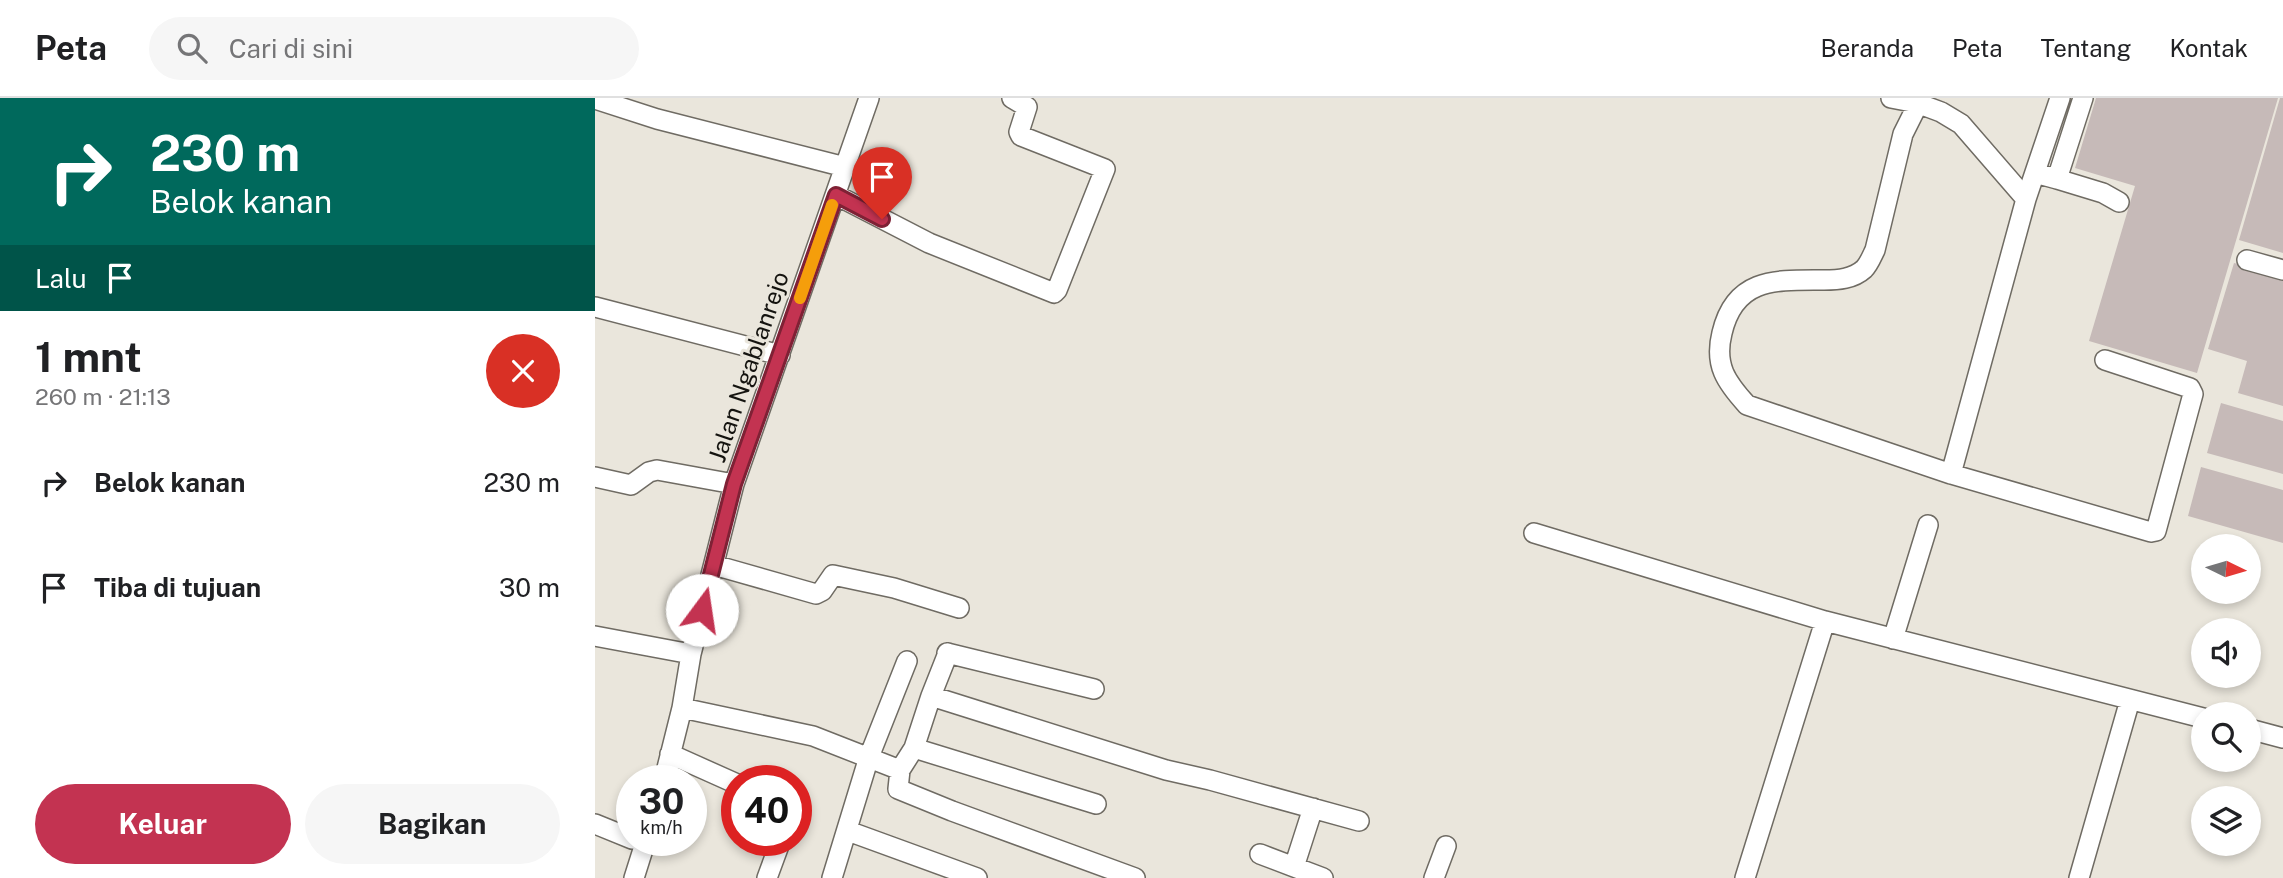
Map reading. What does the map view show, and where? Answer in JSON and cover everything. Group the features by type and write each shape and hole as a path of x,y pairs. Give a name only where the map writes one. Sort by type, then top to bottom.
{"street":[{"name":"Jalan Ngablanrejo","path":"667,765 682,708 691,654 734,484 869,98"},
{"path":"836,195 929,243 1053,293 1057,290 1105,169 1021,136 1019,132 1027,107 1012,98"},
{"path":"1891,98 1919,100 1961,124 2025,199"},
{"path":"1951,474 2025,199 2060,98"},
{"path":"2057,179 2083,98"},
{"path":"595,99 845,167"},
{"path":"1919,100 1903,134 1875,250 1866,267 1856,275 1840,280 1773,281 1755,286 1737,298 1726,315 1720,341 1720,367 1732,389 1747,405 1951,474 2146,532 2156,531 2193,390 2105,360"},
{"path":"2050,128 2071,135"},
{"path":"2035,173 2103,192 2119,202"},
{"path":"2247,260 2283,270"},
{"path":"595,307 781,355"},
{"path":"595,477 631,485 649,472 657,470 734,484"},
{"path":"1893,639 1928,524"},
{"path":"1534,533 1825,621 2191,715"},
{"path":"714,565 817,594 833,575 894,588 959,608"},
{"path":"1745,878 1825,621"},
{"path":"595,636 691,654"},
{"path":"1094,689 947,653 914,748 900,770 898,789 1135,878"},
{"path":"832,878 869,757 907,661"},
{"path":"931,696 1166,770 1359,821"},
{"path":"2079,878 2130,699"},
{"path":"682,708 813,736 900,770"},
{"path":"2261,732 2283,738"},
{"path":"914,748 1096,804"},
{"path":"670,754 721,777"},
{"path":"1294,867 1313,808"},
{"path":"595,824 616,832"},
{"path":"848,831 977,878"},
{"path":"1434,878 1446,846"},
{"path":"1260,854 1323,878"},
{"path":"634,878 637,856"},
{"path":"767,878 775,856"}],"building":[{"path":"2096,98 2278,98 2197,373 2089,341 2135,186 2075,168"},
{"path":"2280,98 2283,98 2283,253 2239,240"},
{"path":"2234,263 2283,277 2283,406 2238,393 2247,361 2208,349"},
{"path":"2221,403 2283,421 2283,474 2207,453"},
{"path":"2201,467 2283,490 2283,543 2261,537 2261,534 2251,534 2188,516"}],"slow traffic":[{"path":"800,298 832,205"}],"route":[{"path":"702,610 734,484 836,195 882,219"}]}
